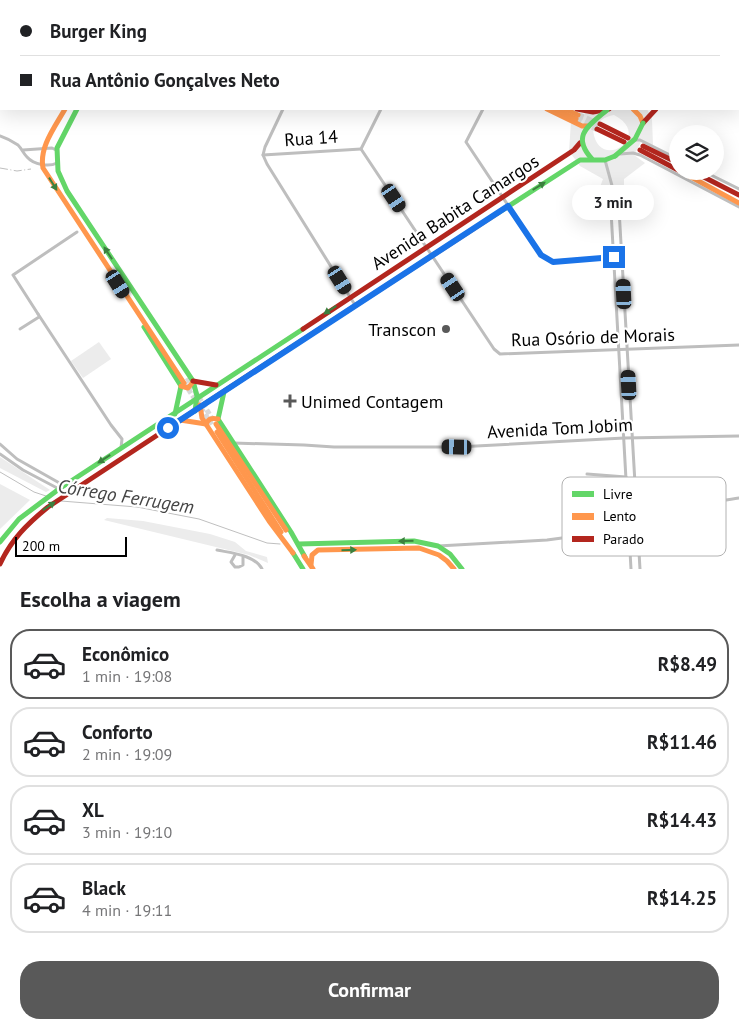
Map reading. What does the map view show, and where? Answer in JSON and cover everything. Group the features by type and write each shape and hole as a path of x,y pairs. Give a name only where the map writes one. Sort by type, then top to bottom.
{"main road":[{"path":"64,110 44,149 41,163 145,330 186,382 197,390 201,396 197,409 269,521 293,553"},
{"path":"76,110 56,150 58,171 67,191 144,308 152,317 186,382 175,414"},
{"path":"550,110 582,126 588,126"},
{"path":"558,110 577,117 566,110"},
{"path":"580,110 589,113 603,110"},
{"path":"607,110 588,126 582,134 580,143 584,152 592,159 605,160 615,156 636,140 643,124 654,110"},
{"path":"634,110 640,116 643,124"},
{"path":"599,126 626,140"},
{"name":"Avenida Babita Camargos","path":"0,542 11,527 27,512 61,487 503,198 574,150 580,143"},
{"path":"669,160 642,148 669,165"},
{"name":"Avenida Babita Camargos","path":"0,564 15,536 30,520 69,493 580,160 592,159"},
{"path":"696,180 739,202"},
{"path":"709,180 739,196"},
{"path":"186,382 216,385"},
{"path":"224,391 216,423 312,567"},
{"path":"206,424 210,419 214,418 303,569"},
{"path":"179,420 206,424"},
{"path":"216,423 233,443 299,544 305,557"},
{"path":"134,440 138,442 138,448"},
{"path":"61,487 69,493"},
{"path":"299,544 414,541 438,546 450,554 462,569"},
{"path":"312,567 312,555 318,550 418,548 444,558 454,569"}],"street":[{"path":"283,110 263,155 356,306"},
{"path":"361,149 380,110"},
{"path":"482,110 466,142 541,255 553,262 622,256"},
{"path":"0,136 12,140 35,163 50,165 57,162"},
{"path":"636,140 669,154"},
{"path":"23,150 52,148 56,150"},
{"name":"Rua 14","path":"263,155 361,149"},
{"name":"Rua Osório de Morais","path":"361,149 494,349 500,354 739,345"},
{"path":"615,156 625,153 640,155 739,207"},
{"path":"605,160 614,192 618,192 634,477"},
{"path":"721,180 739,189"},
{"path":"587,474 626,477 610,193 614,192"},
{"path":"77,232 14,275 38,315 122,439 121,448"},
{"path":"20,329 38,315"},
{"name":"Avenida Tom Jobim","path":"233,443 334,447 457,447 624,438 739,436"},
{"path":"0,444 17,458 61,487"},
{"path":"0,454 23,470 61,487"},
{"path":"726,500 739,498"},
{"path":"438,546 562,538"},
{"path":"450,554 456,546"},
{"path":"217,550 253,560 260,564 262,569"},
{"path":"235,554 231,562 235,567 242,565 243,557"},
{"path":"630,556 631,569"},
{"path":"639,556 640,569"}],"shaded area":[{"path":"583,110 648,110 652,119 653,145 641,142 634,155 645,163 624,179 624,186 600,187 603,179 580,166 569,151 571,122 579,126 585,114","holes":["614,115 625,123 629,132 627,141 621,147 613,150 604,149 597,143 593,130 602,120"]},
{"path":"99,342 111,359 83,378 71,361"},
{"path":"0,457 50,490 46,492 0,468"},
{"path":"0,484 30,500 0,529"},
{"path":"107,518 143,521 210,534 235,542 246,551 267,557 268,563 249,555 104,520"}],"waterway":[{"name":"Córrego Ferrugem","path":"0,472 34,492 46,496"},
{"name":"Córrego Ferrugem","path":"61,501 137,507 199,519 267,543 280,544"}],"tunnel":[{"path":"578,115 599,124"},
{"path":"576,119 597,129"},
{"path":"187,378 213,420"},
{"path":"184,383 213,426"}],"railway":[{"path":"0,168 17,171 31,169"}],"traffic: fast":[{"path":"76,110 57,148 58,171 67,191 193,381 197,396 195,411"},
{"path":"592,159 583,144 584,132 588,126 607,110"},
{"path":"615,156 635,139 643,123"},
{"path":"498,213 580,160 605,160 615,156"},
{"path":"144,327 181,386 175,414"},
{"path":"0,542 19,519 59,489 303,329"},
{"path":"224,392 218,419 305,557"},
{"path":"299,544 414,541 438,546 450,554 462,569"},
{"path":"293,553 303,569"}],"traffic: slow":[{"path":"64,110 43,152 43,168 184,383"},
{"path":"549,110 582,126 588,126"},
{"path":"557,110 576,119"},
{"path":"567,110 578,115"},
{"path":"634,110 640,116 643,123"},
{"path":"697,180 739,203"},
{"path":"290,348 498,213"},
{"path":"181,386 188,388 193,382"},
{"path":"200,405 202,418 269,521 293,553"},
{"path":"206,424 211,419 218,419"},
{"path":"180,420 206,424"},
{"path":"216,424 286,530"},
{"path":"217,432 281,532"},
{"path":"311,565 312,555 318,550 419,548 439,555 454,569"},
{"path":"304,556 313,569"}],"traffic: jam":[{"path":"582,110 593,112 604,110"},
{"path":"643,123 655,110"},
{"path":"600,124 628,138"},
{"path":"597,129 624,142"},
{"path":"303,329 574,150 580,143"},
{"path":"643,146 669,159"},
{"path":"640,150 669,165"},
{"path":"710,180 739,195"},
{"path":"0,564 9,547 20,533 48,507 290,348"},
{"path":"193,381 216,385"}],"place":[{"name":"Transcon","path":"446,329"},
{"name":"Unimed Contagem","path":"290,401"}],"route":[{"path":"168,428 508,206 541,255 547,260 553,262 614,257"}]}
